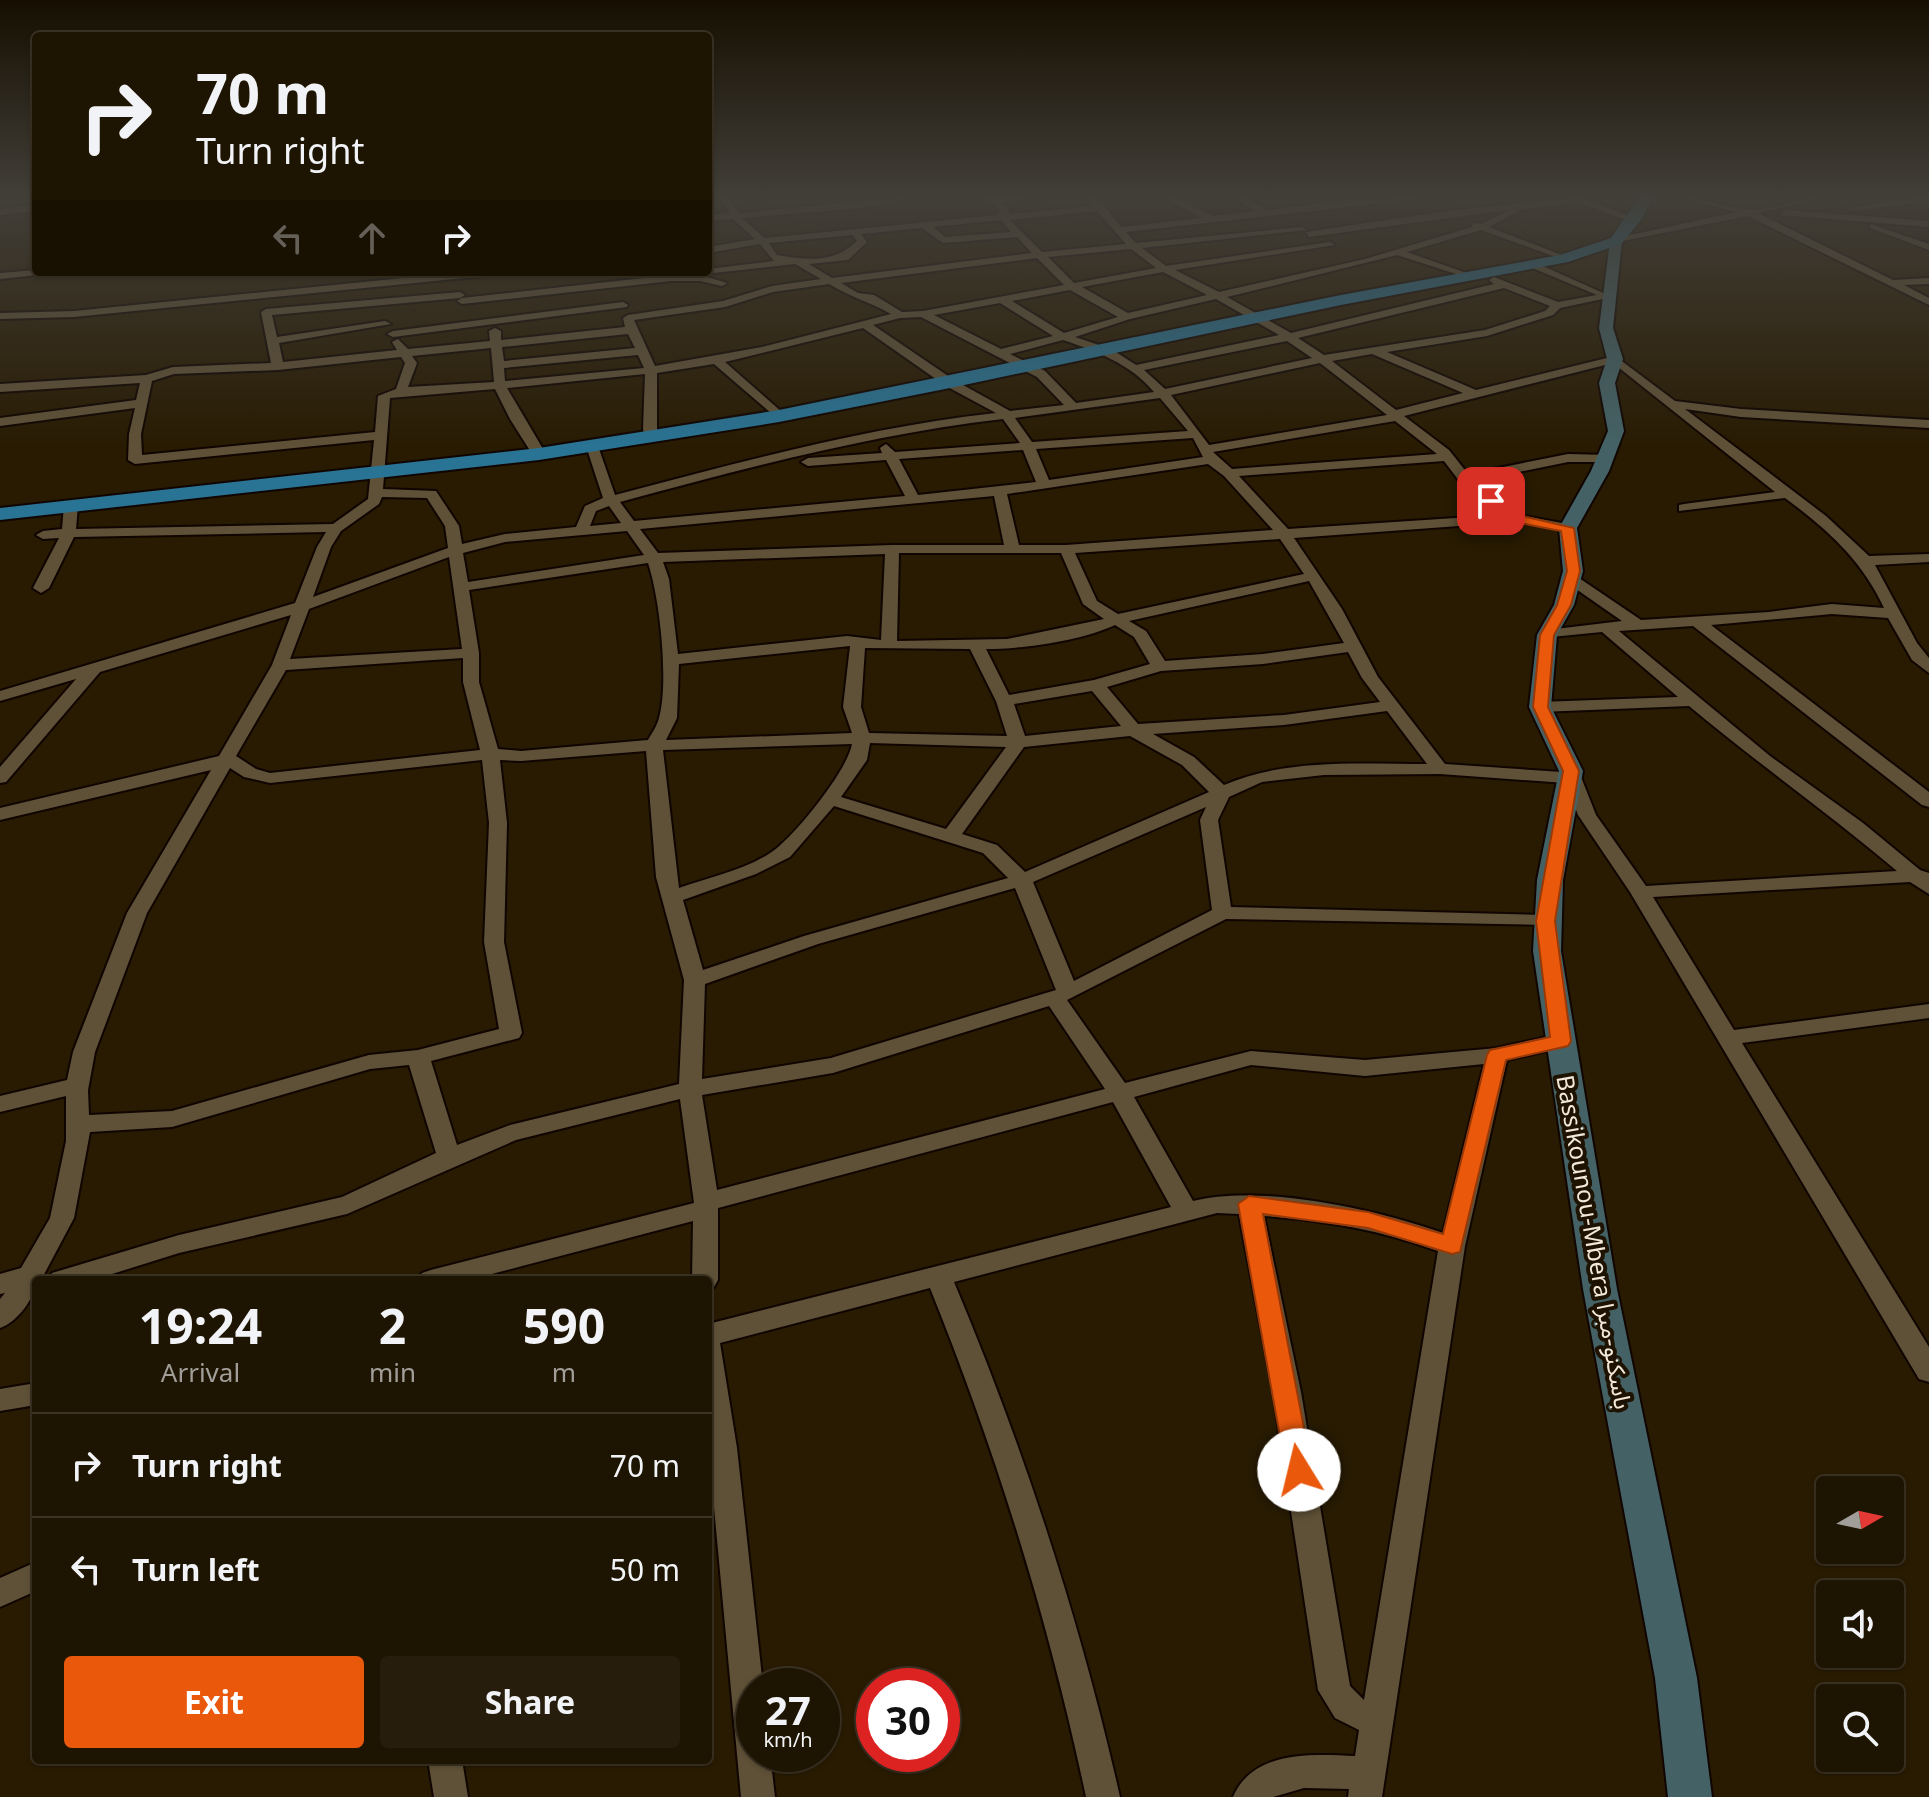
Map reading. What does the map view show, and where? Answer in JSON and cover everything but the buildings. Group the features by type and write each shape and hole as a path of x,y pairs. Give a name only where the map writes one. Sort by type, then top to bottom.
{"main road":[{"path":"0,514 381,473 651,437 950,383 1449,280"}],"street":[{"path":"330,289 332,280"},
{"path":"0,316 74,314 409,280"},
{"path":"459,280 461,298 494,328 498,337 495,342 500,386 516,419 539,454"},
{"path":"608,280 614,284 640,351 651,370 653,389 648,421 651,437"},
{"path":"278,366 266,312 673,280"},
{"path":"708,280 722,283"},
{"path":"718,280 742,297"},
{"path":"0,388 147,379 173,371 278,366 495,342 630,324 725,304 742,297 834,280 856,296 870,297 900,315"},
{"path":"1065,280 1126,317"},
{"path":"0,1318 62,1218 78,1141 78,1085 84,1052 137,913 280,665 324,547 336,528 374,501 381,473 378,436 384,396 401,391 500,386 716,360 900,315 923,314 1100,280"},
{"path":"1185,280 1259,317 1322,359 1447,457 1465,479 1514,518"},
{"path":"1002,352 1126,317 1285,280"},
{"path":"1491,280 1557,305 1607,297"},
{"path":"1585,280 1607,297"},
{"path":"1612,280 1607,297 1606,328 1615,359 1607,383 1616,431 1568,528 1573,571 1564,605 1547,635 1540,707 1587,815 1640,892 1725,1038 1929,1371"},
{"path":"1886,280 1929,302"},
{"path":"1892,283 1929,281"},
{"path":"1136,368 1287,338 1505,284"},
{"path":"1000,298 1062,336 1107,351 1136,368 1166,393 1197,434 1207,455 1229,473 1284,534 1313,576 1370,678 1440,769"},
{"path":"365,302 389,329 411,363 401,391"},
{"path":"272,341 623,305"},
{"path":"582,529 590,509 610,500 740,466 1004,412 1166,393 1322,359 1487,333 1549,313 1557,305"},
{"path":"923,314 1030,367 1057,387 1072,406"},
{"path":"864,324 950,383 1004,412 1015,423 1044,484"},
{"path":"500,365 640,351"},
{"path":"1374,351 1471,392"},
{"path":"0,696 301,608 456,550 505,538 1000,491 1044,484 1396,417 1401,412 1471,392 1615,359 1676,404 1743,462 1824,519 1865,561 1895,614 1912,653 1929,668"},
{"path":"716,360 779,416"},
{"path":"147,379 135,434 135,460 378,436"},
{"path":"0,422 143,403"},
{"path":"1676,404 1741,413 1929,424"},
{"path":"740,466 1197,434"},
{"path":"876,436 891,456 912,497"},
{"path":"592,446 601,482 610,500 654,558 661,579 671,660 668,718 654,747 666,877 695,980 690,1089 706,1206 705,1276"},
{"path":"1229,473 1447,457"},
{"path":"1465,479 1568,458 1605,458"},
{"path":"1000,491 1013,551"},
{"path":"78,1124 172,1119 369,1062 418,1057 511,1033 494,942 498,823 490,754 471,682 471,653 452,526 431,494 376,493"},
{"path":"1684,508 1788,494"},
{"path":"41,588 69,533 71,505"},
{"path":"462,587 654,558 892,549 1066,549 1514,518 1568,528"},
{"path":"43,535 336,528"},
{"path":"889,646 892,549"},
{"path":"1066,549 1091,604 1140,634 1160,666"},
{"path":"1865,561 1929,558"},
{"path":"671,660 858,642 889,646 976,646 1098,627 1116,619 1313,576"},
{"path":"1571,579 1639,626"},
{"path":"1547,635 1605,627 1832,609 1895,614"},
{"path":"1697,622 1929,801"},
{"path":"1605,627 1694,701 1925,880"},
{"path":"673,897 749,870 783,853 830,799 858,760 862,738 852,707 858,642"},
{"path":"976,646 1004,701 1018,742"},
{"path":"1004,701 1096,685 1160,666 1263,659 1354,646"},
{"path":"280,665 471,653"},
{"path":"0,778 93,670"},
{"path":"1096,685 1133,730 1188,761 1221,793"},
{"path":"1540,707 1694,701"},
{"path":"0,814 61,794 173,776 228,759 250,773 270,778 490,754 521,756 862,738 1018,742 1133,730 1284,720 1390,706"},
{"path":"950,837 1018,742"},
{"path":"695,980 811,940 1022,880 1258,777 1324,770 1440,769 1570,775"},
{"name":"Bassikounou-Mbera باسكنو-مبرا","path":"1570,775 1546,921 1560,1041 1600,1289 1676,1678 1690,1797"},
{"path":"1221,793 1209,820 1222,913"},
{"path":"830,799 990,849 1022,880 1061,995 1185,1209"},
{"path":"1640,892 1925,880"},
{"path":"74,1276 179,1244 347,1205 449,1157 510,1133 690,1089 833,1065 1061,995 1222,913 1546,921"},
{"path":"1725,1038 1929,1011"},
{"path":"446,1276 1251,1058 1365,1068 1497,1055 1560,1041"},
{"path":"1250,1797 1266,1782 1282,1775 1367,1785 1452,1246 1497,1055"},
{"path":"418,1057 449,1157"},
{"path":"0,1104 78,1085"},
{"path":"712,1334 1185,1209 1217,1204 1249,1204 1368,1220 1452,1246"},
{"path":"1249,1204 1287,1392 1334,1690 1356,1714 1378,1717"},
{"path":"938,1275 979,1374 1020,1487 1059,1617 1103,1797"},
{"path":"712,1373 723,1448 758,1797"},
{"path":"0,1400 32,1395"},
{"path":"0,1593 32,1578"},
{"path":"446,1764 451,1797"}],"route":[{"path":"1299,1470 1269,1293 1249,1204 1325,1211 1410,1231 1452,1246 1497,1055 1560,1041 1547,951 1546,921 1550,880 1571,771 1540,707 1547,635 1564,605 1573,571 1568,528 1514,518 1491,501"}]}
